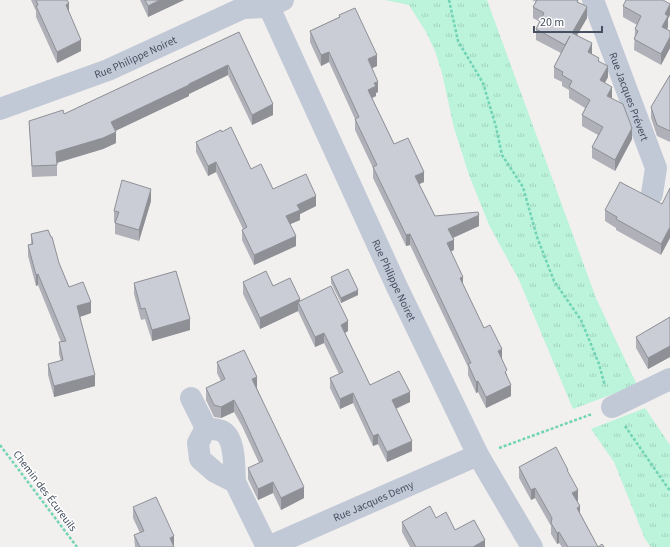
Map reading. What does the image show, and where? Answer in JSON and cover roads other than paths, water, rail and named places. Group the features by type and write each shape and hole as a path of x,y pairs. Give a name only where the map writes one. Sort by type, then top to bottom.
{"street":[{"name":"Rue Jacques Prévert","path":"593,0 656,168 652,194"},
{"name":"Rue Philippe Noiret","path":"0,109 108,70 243,8 276,3 397,286 478,455 532,547"},
{"path":"612,407 670,379"},
{"path":"191,398 206,428 198,443 200,458 215,472 235,482"},
{"name":"Rue Jacques Demy","path":"206,428 223,432 231,440 235,482 267,547 478,455"}]}
